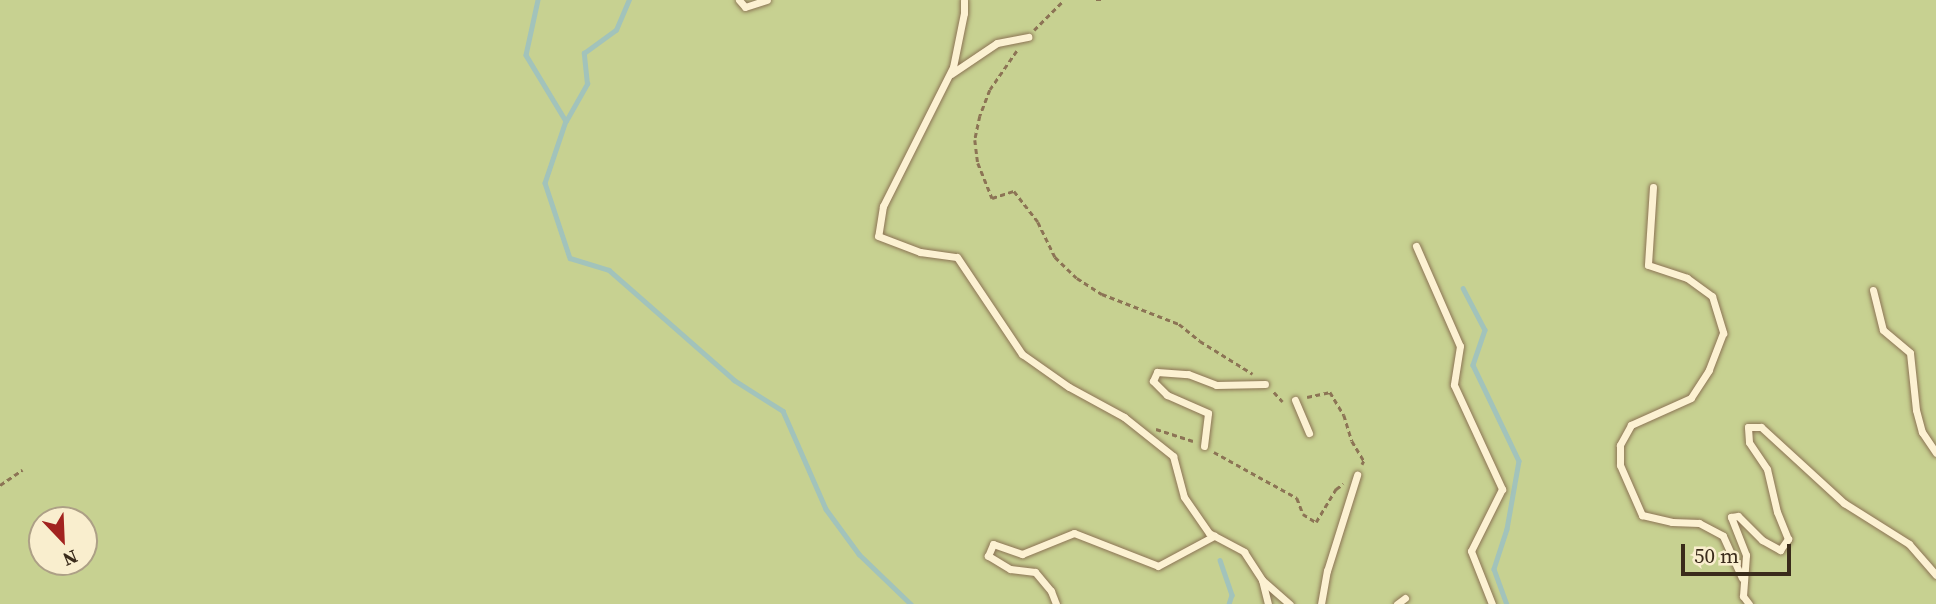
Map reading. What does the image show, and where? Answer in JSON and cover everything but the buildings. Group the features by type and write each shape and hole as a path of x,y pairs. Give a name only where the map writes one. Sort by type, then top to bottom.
{"lane":[{"path":"739,0 745,7 767,0"},
{"path":"964,0 964,13 948,76 883,206 878,236 920,251 957,257 1022,354 1069,387 1124,417 1173,456 1184,497 1209,533 1244,552 1262,580 1290,604"},
{"path":"948,76 997,43 1028,37"},
{"path":"1653,187 1648,265 1687,278 1712,296 1723,333 1709,370 1691,398 1631,425 1620,445 1620,465 1642,515 1672,522 1699,523 1723,536 1742,578"},
{"path":"1416,246 1460,346 1454,385 1502,489 1471,551 1492,604"},
{"path":"1873,290 1883,330 1910,353 1916,410 1922,432 1936,453"},
{"path":"1204,446 1208,413 1167,395 1153,381 1157,372 1188,374 1216,385 1265,384"},
{"path":"1295,400 1309,433"},
{"path":"1749,604 1742,596 1746,555 1731,517 1738,516 1762,540 1780,550 1788,539 1777,512 1767,469 1749,442 1748,427 1761,427 1844,503 1909,544 1936,575"},
{"path":"1321,604 1327,571 1357,475"},
{"path":"1056,604 1051,591 1035,572 1010,569 988,556 993,544 1022,554 1074,533 1158,566 1214,536"},
{"path":"1262,580 1268,604"},
{"path":"1397,604 1405,598"}],"path":[{"path":"1064,0 1028,37 990,90 980,116 975,140 978,163 992,198 1014,191 1038,222 1055,257 1077,278 1102,294 1180,324 1200,341 1265,384 1284,402 1330,392 1364,461 1357,475 1336,489 1316,522 1303,514 1297,498 1204,446 1159,429 1143,432"},
{"path":"1096,0 1103,0"},
{"path":"0,485 22,470"}],"green space":[{"path":"0,0 1936,0 1936,604 0,604"}],"waterway":[{"path":"538,0 526,55 566,121 545,183 570,258 609,270 734,380 783,411 826,509 859,554 911,604"},
{"path":"566,121 587,84 584,53 616,30 629,0"},
{"path":"1463,288 1485,330 1473,365 1519,461 1507,529 1494,569 1507,604"},
{"path":"1220,560 1232,595 1229,604"}]}
